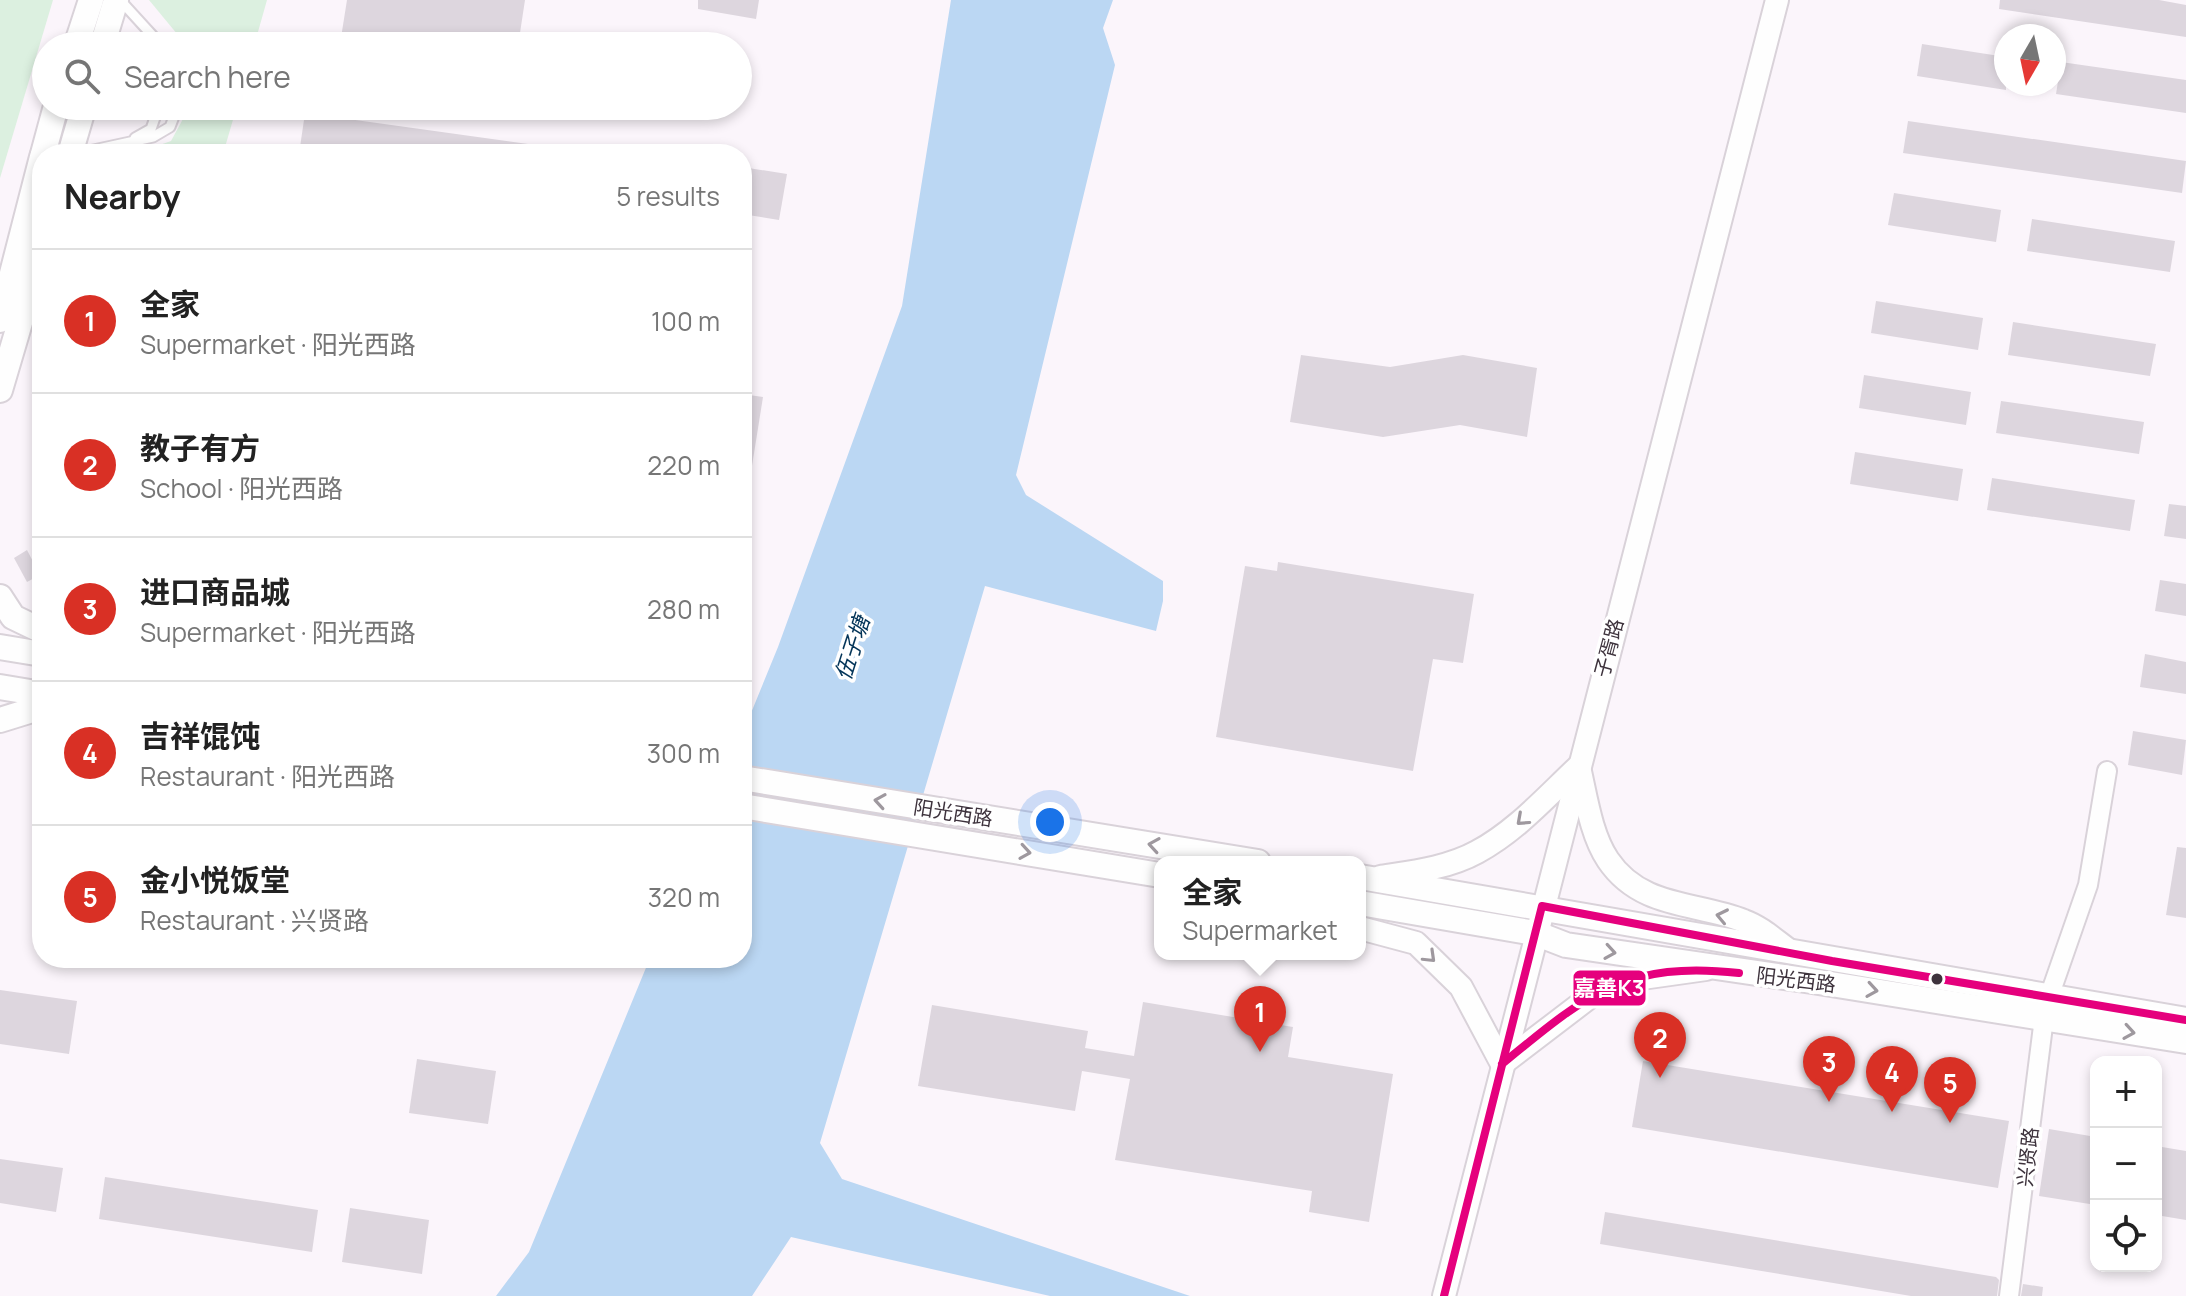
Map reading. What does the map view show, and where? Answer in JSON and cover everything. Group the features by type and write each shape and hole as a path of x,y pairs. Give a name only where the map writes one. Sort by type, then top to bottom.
{"main road":[{"path":"81,32 91,0"},
{"path":"107,32 118,0"},
{"path":"56,120 56,144"},
{"path":"62,144 76,120"},
{"path":"0,320 32,225"},
{"path":"0,390 32,282"},
{"path":"0,597 13,617 32,626"},
{"path":"0,647 32,652"},
{"path":"0,687 32,692"},
{"path":"0,720 32,710"},
{"name":"阳光西路","path":"752,780 1220,856"},
{"name":"阳光西路","path":"752,808 1154,874"},
{"name":"阳光西路","path":"1366,878 1790,951 2186,1041"},
{"name":"阳光西路","path":"1366,904 1535,933 1566,945 1711,968 2046,1008 2186,1020"}],"street":[{"name":"子胥路","path":"1444,1296 1777,0"},
{"path":"1366,878 1433,868 1476,853 1517,826 1579,766"},
{"path":"1579,766 1593,822 1608,860 1634,886 1669,904 1744,920 1790,951"},
{"name":"兴贤路","path":"2009,1296 2046,1008 2088,885 2107,771"},
{"path":"1366,930 1416,943 1461,987 1502,1064 1591,996 1621,981 1711,968"}],"lane":[{"path":"118,0 152,32"},
{"path":"146,27 150,32"},
{"path":"125,144 151,129 154,120"},
{"path":"125,144 153,137 170,127 173,120"}],"green space":[{"path":"0,0 53,0 43,32 32,32 32,71 0,178"},
{"path":"149,0 267,0 258,32 175,32"},
{"path":"182,120 233,120 226,144 162,144 171,141"}],"water":[{"name":"伍子塘","path":"951,0 1113,0 1103,28 1115,65 1016,475 1026,495 1163,581 1163,601 1156,631 985,586 820,1143 842,1179 1190,1296 1050,1296 791,1237 752,1296 496,1296 529,1252 646,968 752,968 752,711 902,306"}],"building":[{"path":"347,0 525,0 520,32 342,32"},
{"path":"698,0 759,0 756,19 698,9"},
{"path":"2000,0 2159,0 2186,5 2186,37 1999,9"},
{"path":"1922,44 1994,55 1994,88 1917,76"},
{"path":"2066,63 2186,80 2186,113 2066,95"},
{"path":"304,120 355,120 528,144 300,144"},
{"path":"1908,121 2186,161 2182,193 1903,153"},
{"path":"752,169 787,174 779,220 752,216"},
{"path":"1894,193 2001,210 1996,242 1888,225"},
{"path":"2032,219 2175,241 2170,272 2027,251"},
{"path":"1876,301 1983,318 1978,350 1871,333"},
{"path":"2013,322 2156,344 2150,376 2008,355"},
{"path":"1301,355 1390,367 1463,355 1537,368 1527,437 1460,425 1383,437 1290,422"},
{"path":"1864,375 1971,392 1966,425 1859,408"},
{"path":"752,395 763,397 752,466"},
{"path":"2001,401 2144,422 2139,454 1996,433"},
{"path":"1855,452 1963,469 1958,501 1850,484"},
{"path":"1992,478 2135,500 2130,531 1987,510"},
{"path":"2169,504 2186,506 2186,539 2164,536"},
{"path":"27,550 32,560 32,579 27,582 14,558"},
{"path":"1278,562 1474,594 1463,663 1433,659 1413,771 1216,737 1245,566 1277,571"},
{"path":"2160,580 2186,584 2186,616 2155,611"},
{"path":"2145,654 2186,662 2186,694 2140,687"},
{"path":"2133,731 2186,740 2182,775 2128,765"},
{"path":"2177,847 2186,848 2186,918 2166,915"},
{"path":"0,990 77,1001 69,1054 0,1044"},
{"path":"1143,1002 1293,1027 1288,1057 1393,1074 1369,1222 1309,1212 1312,1191 1115,1160 1130,1079 1082,1071 1075,1111 918,1086 932,1005 1088,1031 1085,1048 1134,1056"},
{"path":"417,1059 496,1071 488,1124 409,1113"},
{"path":"1643,1061 2009,1121 1998,1188 1632,1127"},
{"path":"2049,1129 2090,1136 2090,1204 2039,1196"},
{"path":"2162,1147 2186,1151 2186,1220 2162,1216"},
{"path":"0,1159 63,1168 56,1212 0,1203"},
{"path":"105,1177 318,1210 312,1252 99,1219"},
{"path":"350,1208 429,1220 422,1274 342,1262"},
{"path":"1605,1212 1996,1277 1999,1280 1997,1296 1911,1296 1600,1244"},
{"path":"2023,1284 2043,1287 2042,1296 2021,1296"}],"transit line":[{"name":"嘉善K3","path":"1444,1296 1542,906 1832,961 2186,1020"},
{"name":"嘉善K3","path":"1502,1064 1558,1019 1609,988 1666,972 1699,970 1739,973"}],"place":[{"name":"全家","path":"1260,1052"},
{"name":"教子有方","path":"1660,1078"},
{"name":"进口商品城","path":"1829,1102"},
{"name":"吉祥馄饨","path":"1892,1112"},
{"name":"金小悦饭堂","path":"1950,1123"}]}
